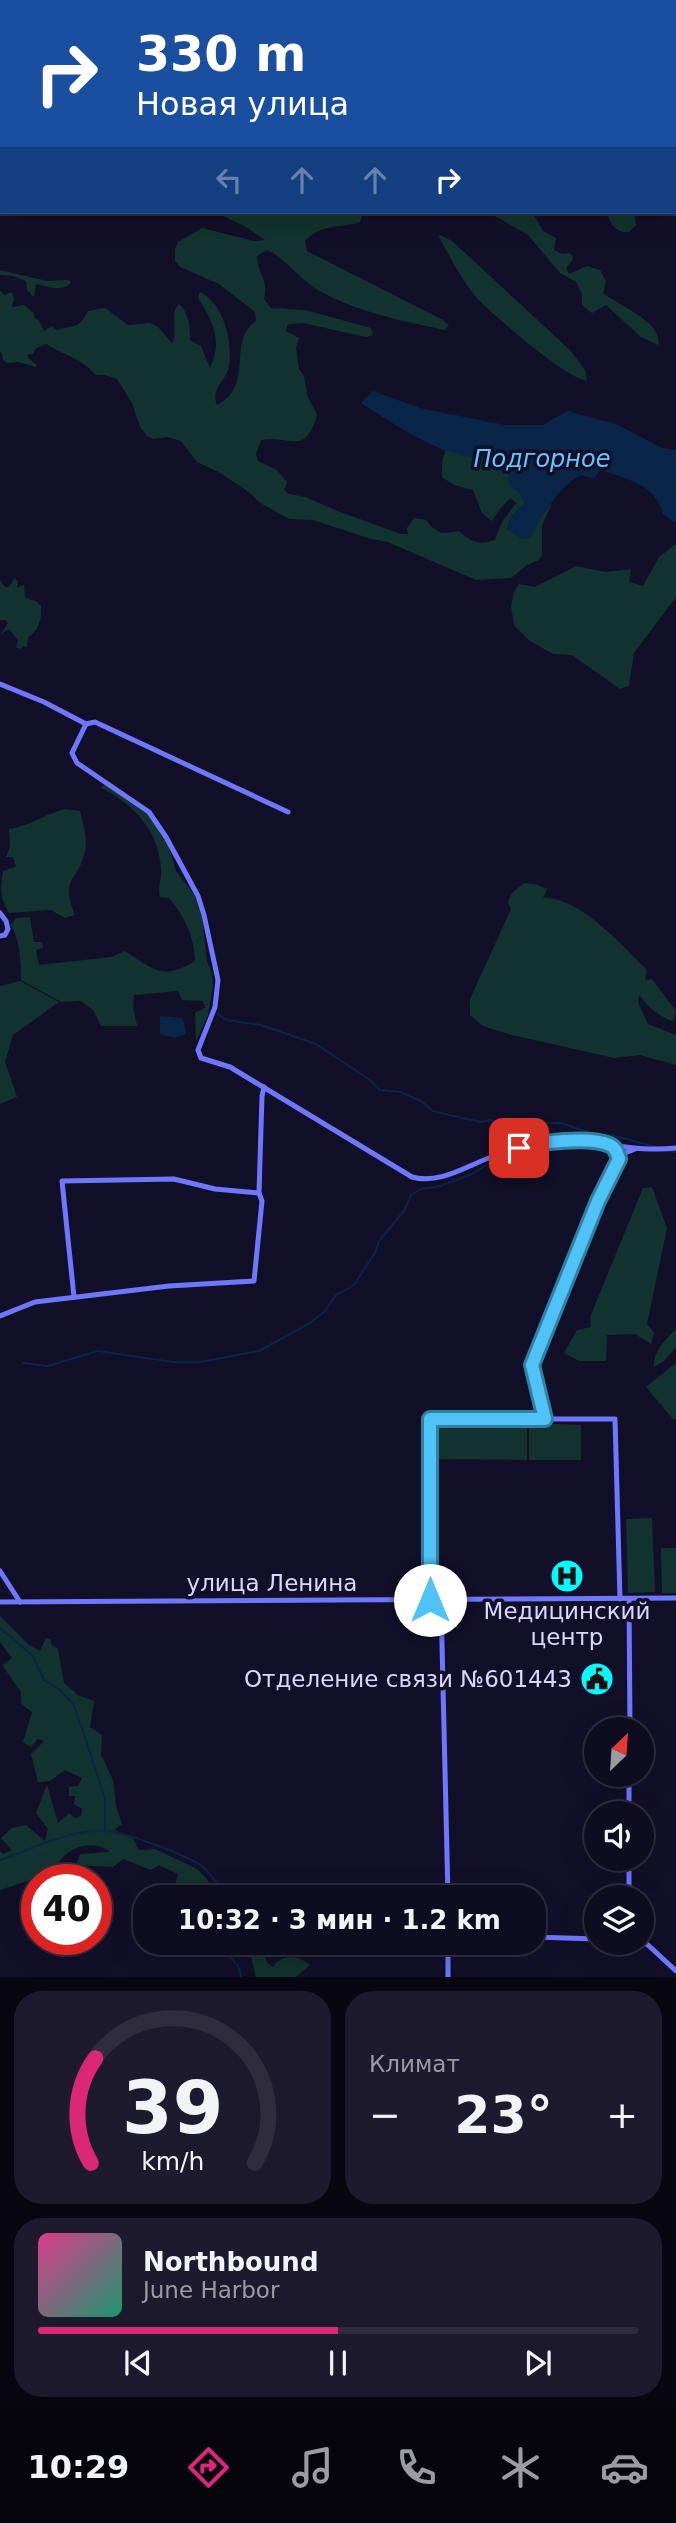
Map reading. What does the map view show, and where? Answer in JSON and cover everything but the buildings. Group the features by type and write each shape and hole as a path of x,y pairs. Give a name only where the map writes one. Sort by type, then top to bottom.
{"street":[{"path":"0,684 44,702 86,724 95,722 289,812"},
{"path":"86,724 72,753 77,763 149,812 198,896 218,980 218,994 198,1050 199,1056 204,1060 225,1064 420,1180 438,1178 493,1156 534,1144 584,1142 638,1149 676,1148"},
{"path":"0,936 7,932 8,925 1,915"},
{"path":"0,1316 35,1302 169,1286 254,1281 262,1201 258,1193 264,1087"},
{"path":"609,1144 617,1152 618,1161"},
{"path":"545,1419 532,1365 598,1201 618,1161 625,1153 638,1149"},
{"path":"74,1297 62,1181 185,1180 215,1189 258,1193"},
{"path":"430,1600 430,1419 615,1419 620,1599"},
{"path":"0,1571 20,1602"},
{"name":"улица Ленина","path":"0,1602 676,1598"},
{"path":"629,1599 630,1717"},
{"path":"441,1601 447,1885"},
{"path":"546,1937 584,1939"},
{"path":"654,1951 676,1971"},
{"path":"447,1955 448,1977"}],"green space":[{"path":"219,214 362,214 360,222 324,229 311,235 305,241 307,251 449,325 445,330 380,315 348,304 312,286 273,253 267,250 257,256 265,286 264,299 271,308 305,310 371,328 373,335 366,337 303,323 288,324 286,331 299,338 296,348 299,369 304,376 307,395 317,415 312,428 302,440 261,440 256,454 258,461 277,470 287,482 284,490 289,494 305,497 401,534 408,534 407,528 414,518 426,520 440,532 459,531 476,542 484,542 495,540 502,522 516,503 510,498 492,521 482,513 473,490 454,485 442,477 442,461 446,450 494,460 509,467 525,502 511,517 507,529 523,539 552,503 542,526 542,555 539,560 527,565 511,578 476,580 388,542 313,520 289,519 262,504 219,472 197,462 181,441 147,436 117,379 96,375 78,361 46,344 36,348 33,354 27,355 36,367 18,362 7,363 3,360 0,352 0,290 4,295 12,292 12,307 24,305 34,313 44,331 52,326 56,330 77,325 88,311 105,308 128,325 150,323 158,327 172,343 175,313 179,304 187,316 190,340 201,346 210,368 216,340 212,323 198,298 200,292 215,305 228,334 229,365 217,389 217,405 229,396 235,386 243,340 247,330 256,321 255,312 219,284 180,267 175,261 175,249 178,242 202,228 254,241 265,240"},
{"path":"491,214 534,215 543,231 556,238 554,250 573,256 566,268 569,274 587,266 600,270 606,281 603,293 647,322 658,337 658,345 641,337 606,305 592,313 582,305 582,294 576,282 560,273 528,235"},
{"path":"607,214 634,214 636,225 629,232 620,231 612,224"},
{"path":"440,235 452,241 570,350 585,370 587,381 547,358 476,297 456,268"},
{"path":"0,270 47,281 69,280 71,283 59,288 36,284 34,297 27,290 26,281 0,275"},
{"path":"676,544 676,597 634,653 629,686 620,689 572,655 553,654 530,641 514,625 511,606 519,584 535,587 576,566 606,572 631,569 629,582 643,586 659,557"},
{"path":"15,578 18,582 17,588 24,585 25,598 36,601 41,606 37,628 28,637 27,647 20,649 16,647 18,640 9,629 1,634 8,623 6,620 0,620 0,580 5,587 9,587"},
{"path":"105,784 149,813 166,838 176,871 195,896 202,916 213,986 208,1015 196,1041 195,1013 205,1008 203,1001 182,1000 178,991 134,995 137,1026 101,1026 94,1011 81,1001 61,1002 21,980 18,945 11,925 16,918 30,917 34,942 42,942 43,948 36,950 39,965 111,957 125,951 158,970 174,970 195,961 191,935 180,912 169,898 160,897 161,874 156,843 134,811 101,788"},
{"path":"65,809 80,811 86,836 82,862 69,892 75,915 65,918 51,910 9,913 1,888 3,871 16,867 13,857 6,857 10,847 9,829"},
{"path":"524,883 547,889 543,898 571,905 586,914 600,924 647,970 645,980 652,979 676,1011 673,1021 654,1011 639,995 638,1002 648,1024 676,1035 676,1065 640,1055 614,1058 512,1035 483,1026 470,1015 470,999 511,909 508,902 512,893"},
{"path":"20,981 59,1002 13,1035 5,1062 17,1097 0,1104 0,986"},
{"path":"652,1187 667,1228 647,1324 654,1333 651,1344 635,1334 607,1335 606,1361 579,1361 564,1353 577,1330 591,1327 590,1317 643,1188"},
{"path":"676,1329 676,1347 664,1361 654,1367 658,1351"},
{"path":"676,1363 676,1419 673,1419 646,1387"},
{"path":"435,1421 527,1423 527,1460 434,1459"},
{"path":"529,1423 581,1425 581,1460 529,1460"},
{"path":"652,1518 655,1592 628,1593 626,1519"},
{"path":"661,1548 676,1548 676,1593 662,1593"},
{"path":"0,1616 29,1645 40,1651 46,1638 50,1639 52,1645 58,1649 64,1683 78,1695 94,1701 90,1727 102,1735 101,1755 113,1780 116,1806 122,1824 114,1830 132,1837 139,1850 155,1849 197,1869 210,1885 175,1885 178,1874 159,1865 151,1870 123,1859 113,1867 112,1864 76,1864 80,1854 110,1852 95,1846 86,1846 70,1852 58,1864 21,1864 21,1883 0,1890 0,1851 3,1854 12,1850 1,1838 12,1828 26,1825 45,1841 48,1829 36,1813 47,1785 58,1823 69,1813 75,1818 81,1816 82,1809 74,1804 75,1796 69,1796 69,1787 78,1786 82,1778 65,1770 50,1781 38,1782 31,1754 44,1741 38,1739 31,1747 23,1742 32,1712 21,1704 21,1692 2,1665 12,1658 0,1642"},
{"path":"264,1955 267,1963 273,1967 290,1957 310,1965 296,1977 256,1977 251,1957"}],"water":[{"name":"Подгорное","path":"373,391 420,408 505,425 543,425 567,411 616,424 662,448 676,450 676,523 663,514 654,496 647,489 600,470 594,479 582,475 566,486 552,502 529,538 523,539 507,529 511,517 525,502 519,493 509,486 508,467 444,450 412,434 361,403"},
{"path":"160,1016 183,1018 186,1034 175,1038 160,1034"}],"waterway":[{"path":"218,1014 226,1020 261,1025 316,1044 370,1080 380,1090 400,1092 421,1101 433,1111 481,1122 491,1120 519,1130"},
{"path":"505,1151 525,1123 562,1123 592,1134 611,1135 656,1147"},
{"path":"668,1151 676,1152"},
{"path":"23,1363 48,1366 97,1351 173,1362 200,1362 259,1351 310,1323 325,1311 336,1295 354,1285 375,1253 379,1241 404,1211 411,1195 421,1189 440,1186 472,1174 499,1157"},
{"path":"0,1628 32,1655 44,1680 59,1689 74,1705 105,1798 105,1830"},
{"path":"0,1860 63,1837 90,1832 112,1832 184,1856 203,1867 218,1885"},
{"path":"230,1955 238,1966 241,1977"}],"place":[{"name":"Медицинский центр","path":"567,1576"},
{"name":"Отделение связи №601443","path":"597,1679"}],"route":[{"path":"430,1600 430,1419 545,1419 532,1365 598,1201 619,1159 617,1152 609,1144 534,1144 519,1148"}]}
